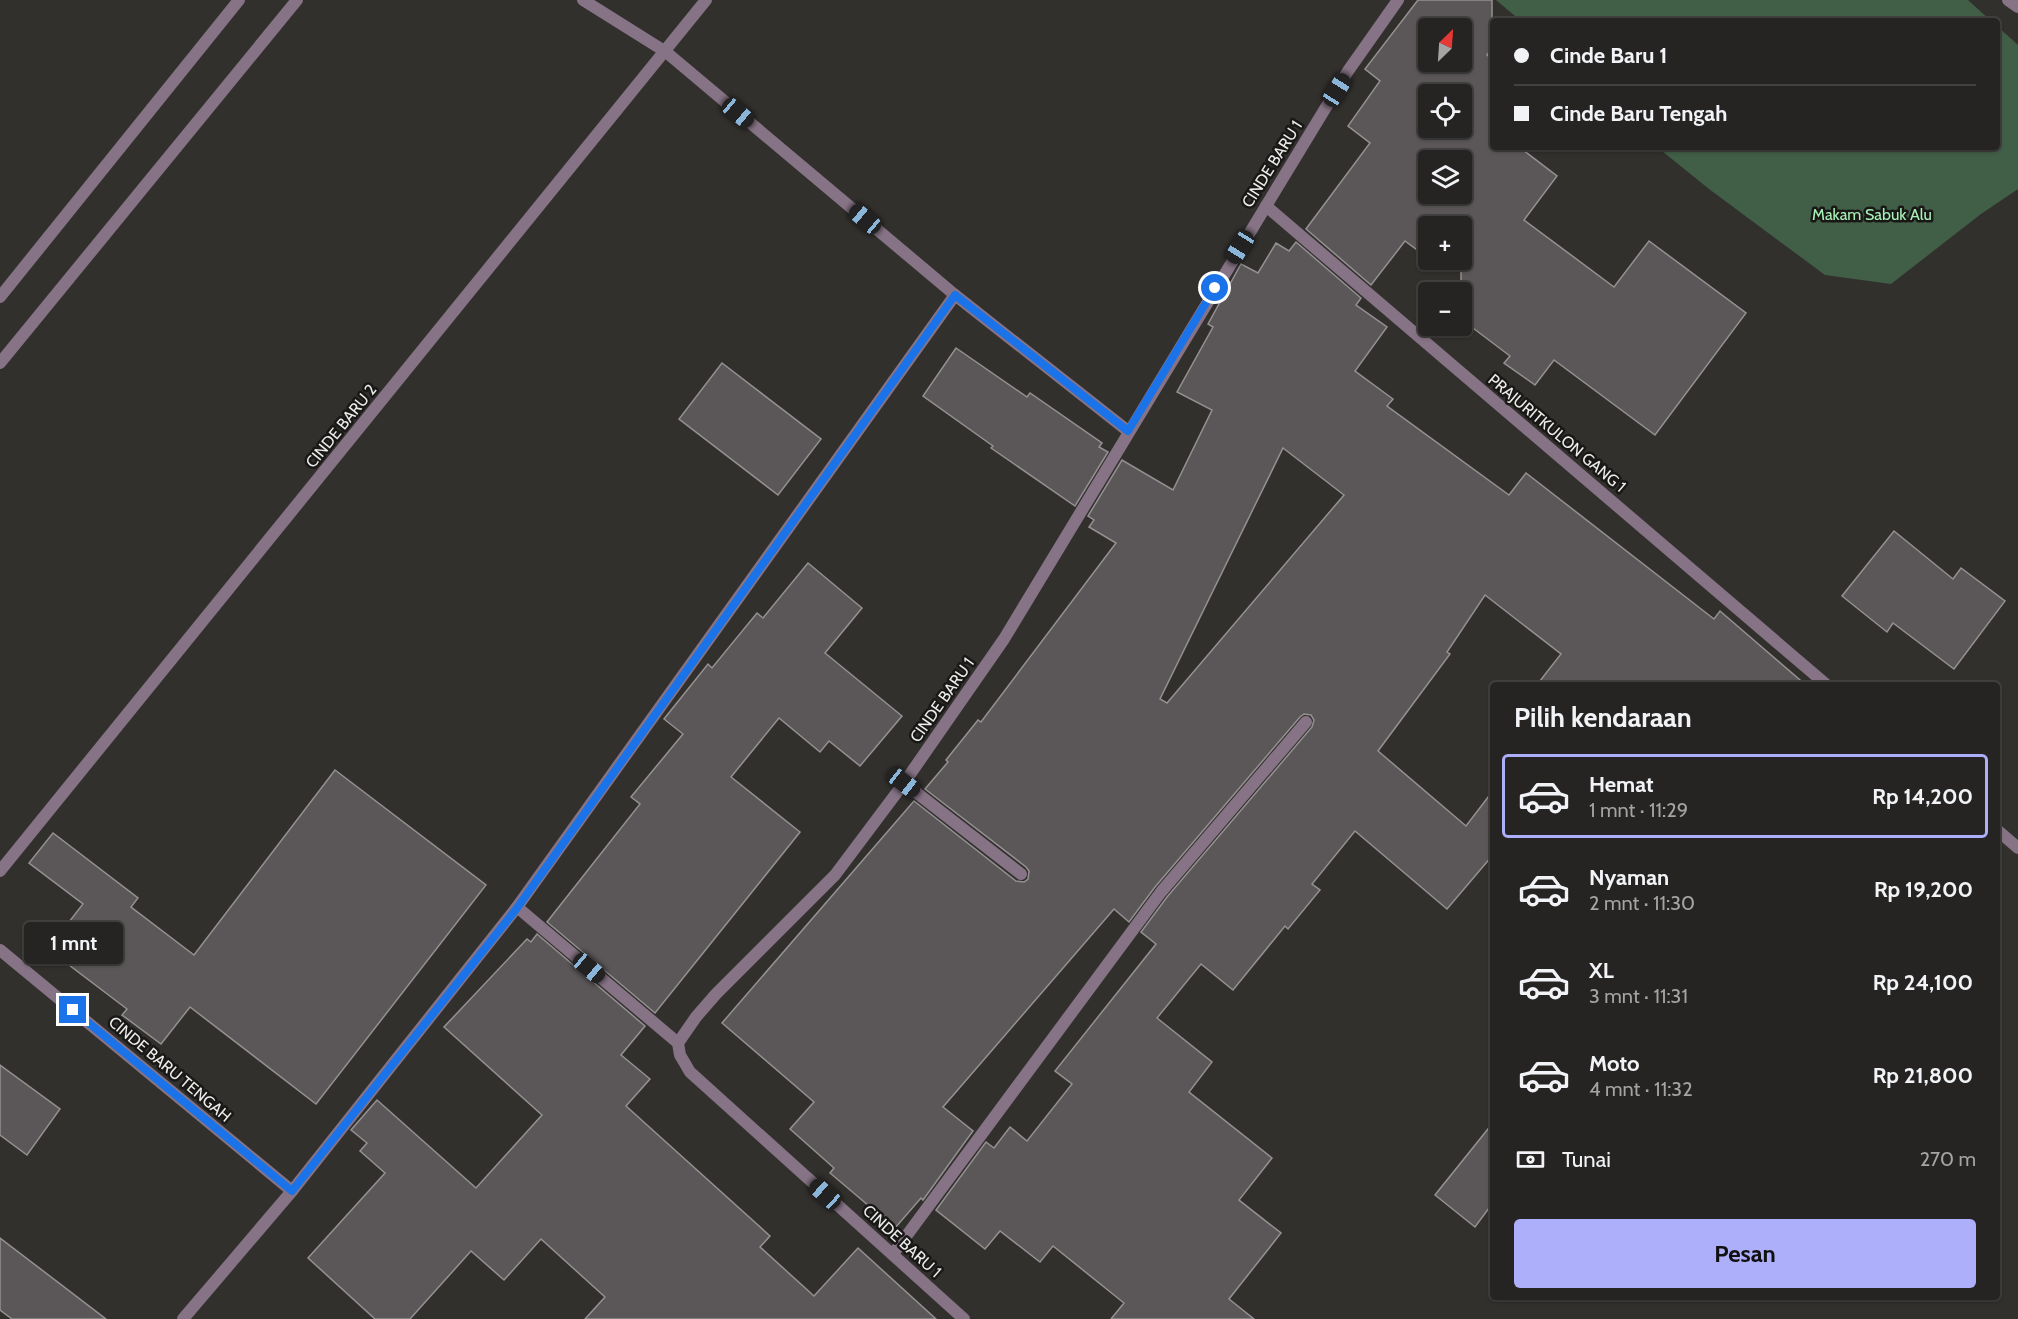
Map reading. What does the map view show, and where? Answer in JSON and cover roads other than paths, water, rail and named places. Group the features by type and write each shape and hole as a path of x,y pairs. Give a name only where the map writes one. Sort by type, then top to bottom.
{"street":[{"path":"0,297 239,0"},
{"path":"0,363 297,0"},
{"path":"583,0 666,52 955,295 1128,431"},
{"name":"CINDE BARU 2","path":"0,871 706,0"},
{"name":"CINDE BARU 1","path":"964,1319 690,1072 680,1055 678,1043 716,994 835,874 904,783 1005,639 1128,431 1348,71 1398,0"},
{"path":"2008,0 2018,7"},
{"name":"PRAJURITKULON GANG 1","path":"1266,206 1823,682"},
{"path":"183,1319 292,1191 517,908 955,295"},
{"path":"893,1254 1161,892 1306,722"},
{"path":"904,783 1021,874"},
{"path":"2000,832 2018,848"},
{"path":"517,908 678,1043"},
{"name":"CINDE BARU TENGAH","path":"0,950 292,1191"}],"park label":[{"name":"Makam Sabuk Alu","path":"1872,214"}]}
